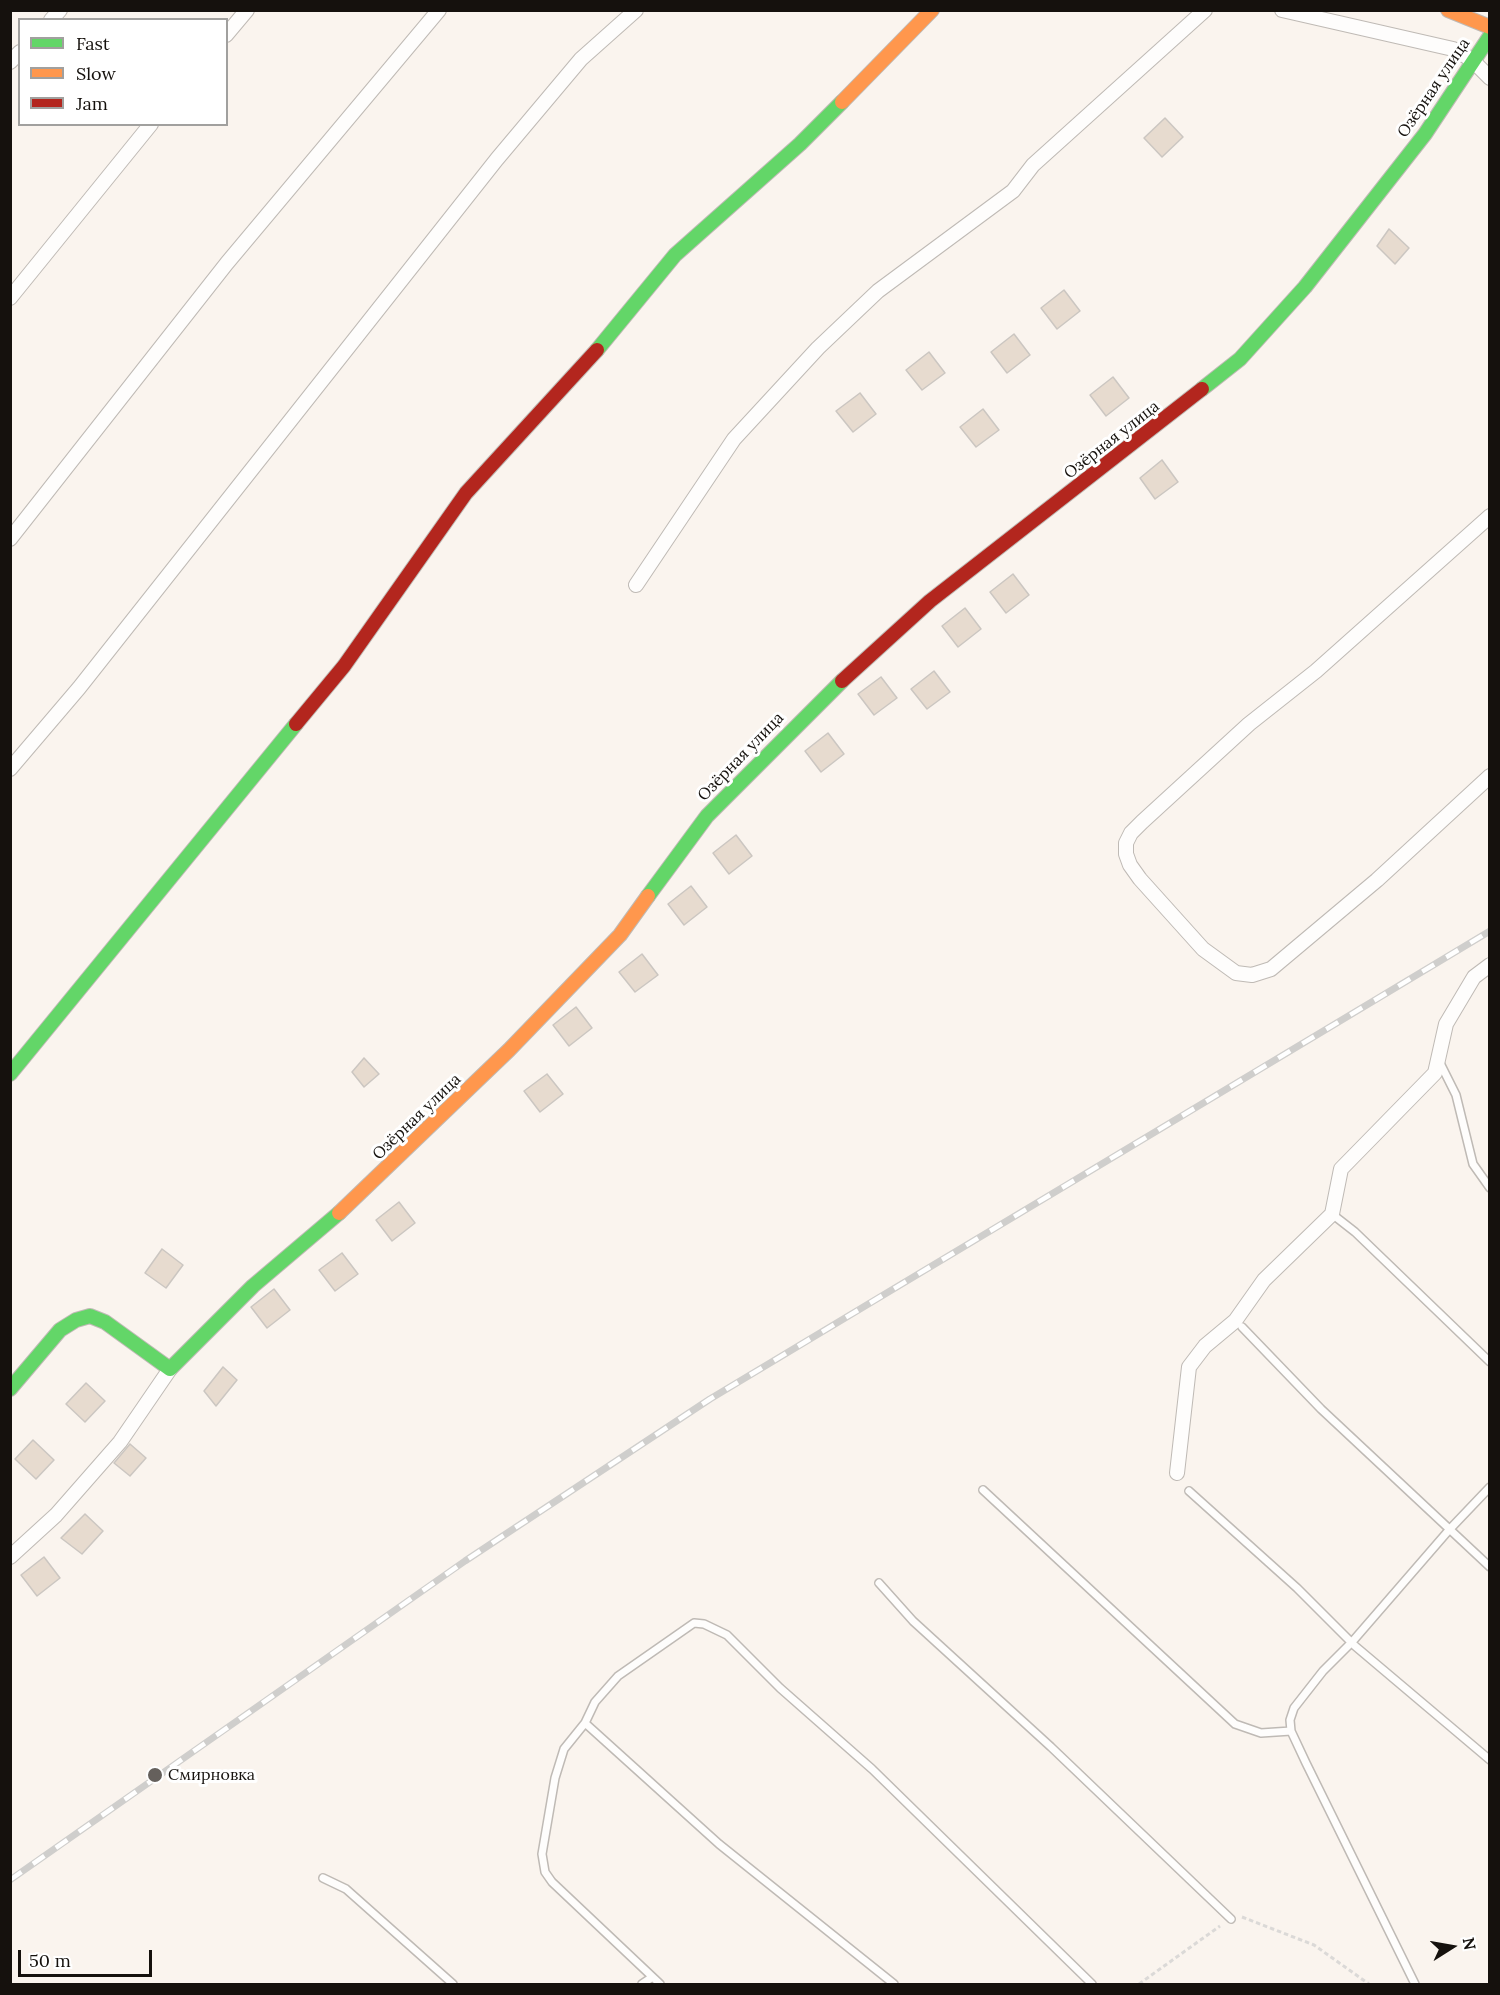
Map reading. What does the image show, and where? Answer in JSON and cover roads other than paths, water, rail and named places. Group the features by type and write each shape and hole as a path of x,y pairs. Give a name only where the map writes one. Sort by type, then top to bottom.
{"street":[{"path":"228,33 247,10"},
{"path":"10,539 227,263 439,10"},
{"path":"10,770 79,688 497,159 580,59 636,10"},
{"path":"10,1074 344,666 466,493 606,341 675,255 800,144 932,10"},
{"path":"636,585 734,439 818,348 878,291 1012,190 1033,165 1205,10"},
{"path":"1282,10 1453,49 1472,60 1490,78"},
{"path":"1448,10 1490,27"},
{"name":"Озёрная улица","path":"170,1369 252,1287 326,1226 509,1050 620,935 707,816 816,704 930,601 1240,359 1305,287 1425,135 1472,60 1490,36"},
{"path":"10,298 149,126"},
{"path":"1490,516 1316,671 1249,724 1142,822 1131,833 1126,843 1126,854 1130,865 1140,879 1203,949 1236,973 1252,975 1271,969 1377,880 1490,776"},
{"path":"1177,1473 1190,1367 1205,1346 1235,1321 1264,1280 1332,1214 1341,1168 1435,1073 1446,1024 1474,977 1490,965"},
{"path":"10,1389 60,1330 76,1320 90,1316 105,1322 170,1369 120,1442 56,1515 10,1557"}],"lane":[{"path":"1438,1059 1455,1095 1473,1164 1490,1188"},
{"path":"1332,1214 1355,1232 1490,1362"},
{"path":"1242,1327 1321,1409 1490,1567"},
{"path":"1415,1984 1292,1731 1290,1720 1294,1708 1323,1671 1352,1642 1449,1530 1490,1487"},
{"path":"983,1490 1235,1724 1261,1733 1292,1731"},
{"path":"1189,1491 1298,1588 1352,1642 1490,1760"},
{"path":"879,1583 913,1622 1051,1747 1232,1919"},
{"path":"660,1984 651,1978 545,1872 542,1854 555,1778 564,1749 585,1723 595,1702 618,1676 694,1623 704,1624 727,1635 872,1769 1092,1984"},
{"path":"585,1723 719,1845 894,1984"},
{"path":"323,1878 346,1889 453,1984"},
{"path":"642,1984 651,1978"}],"railway":[{"path":"10,1880 465,1561 710,1399 1490,931"}],"place":[{"name":"Смирновка","path":"155,1775"}]}
